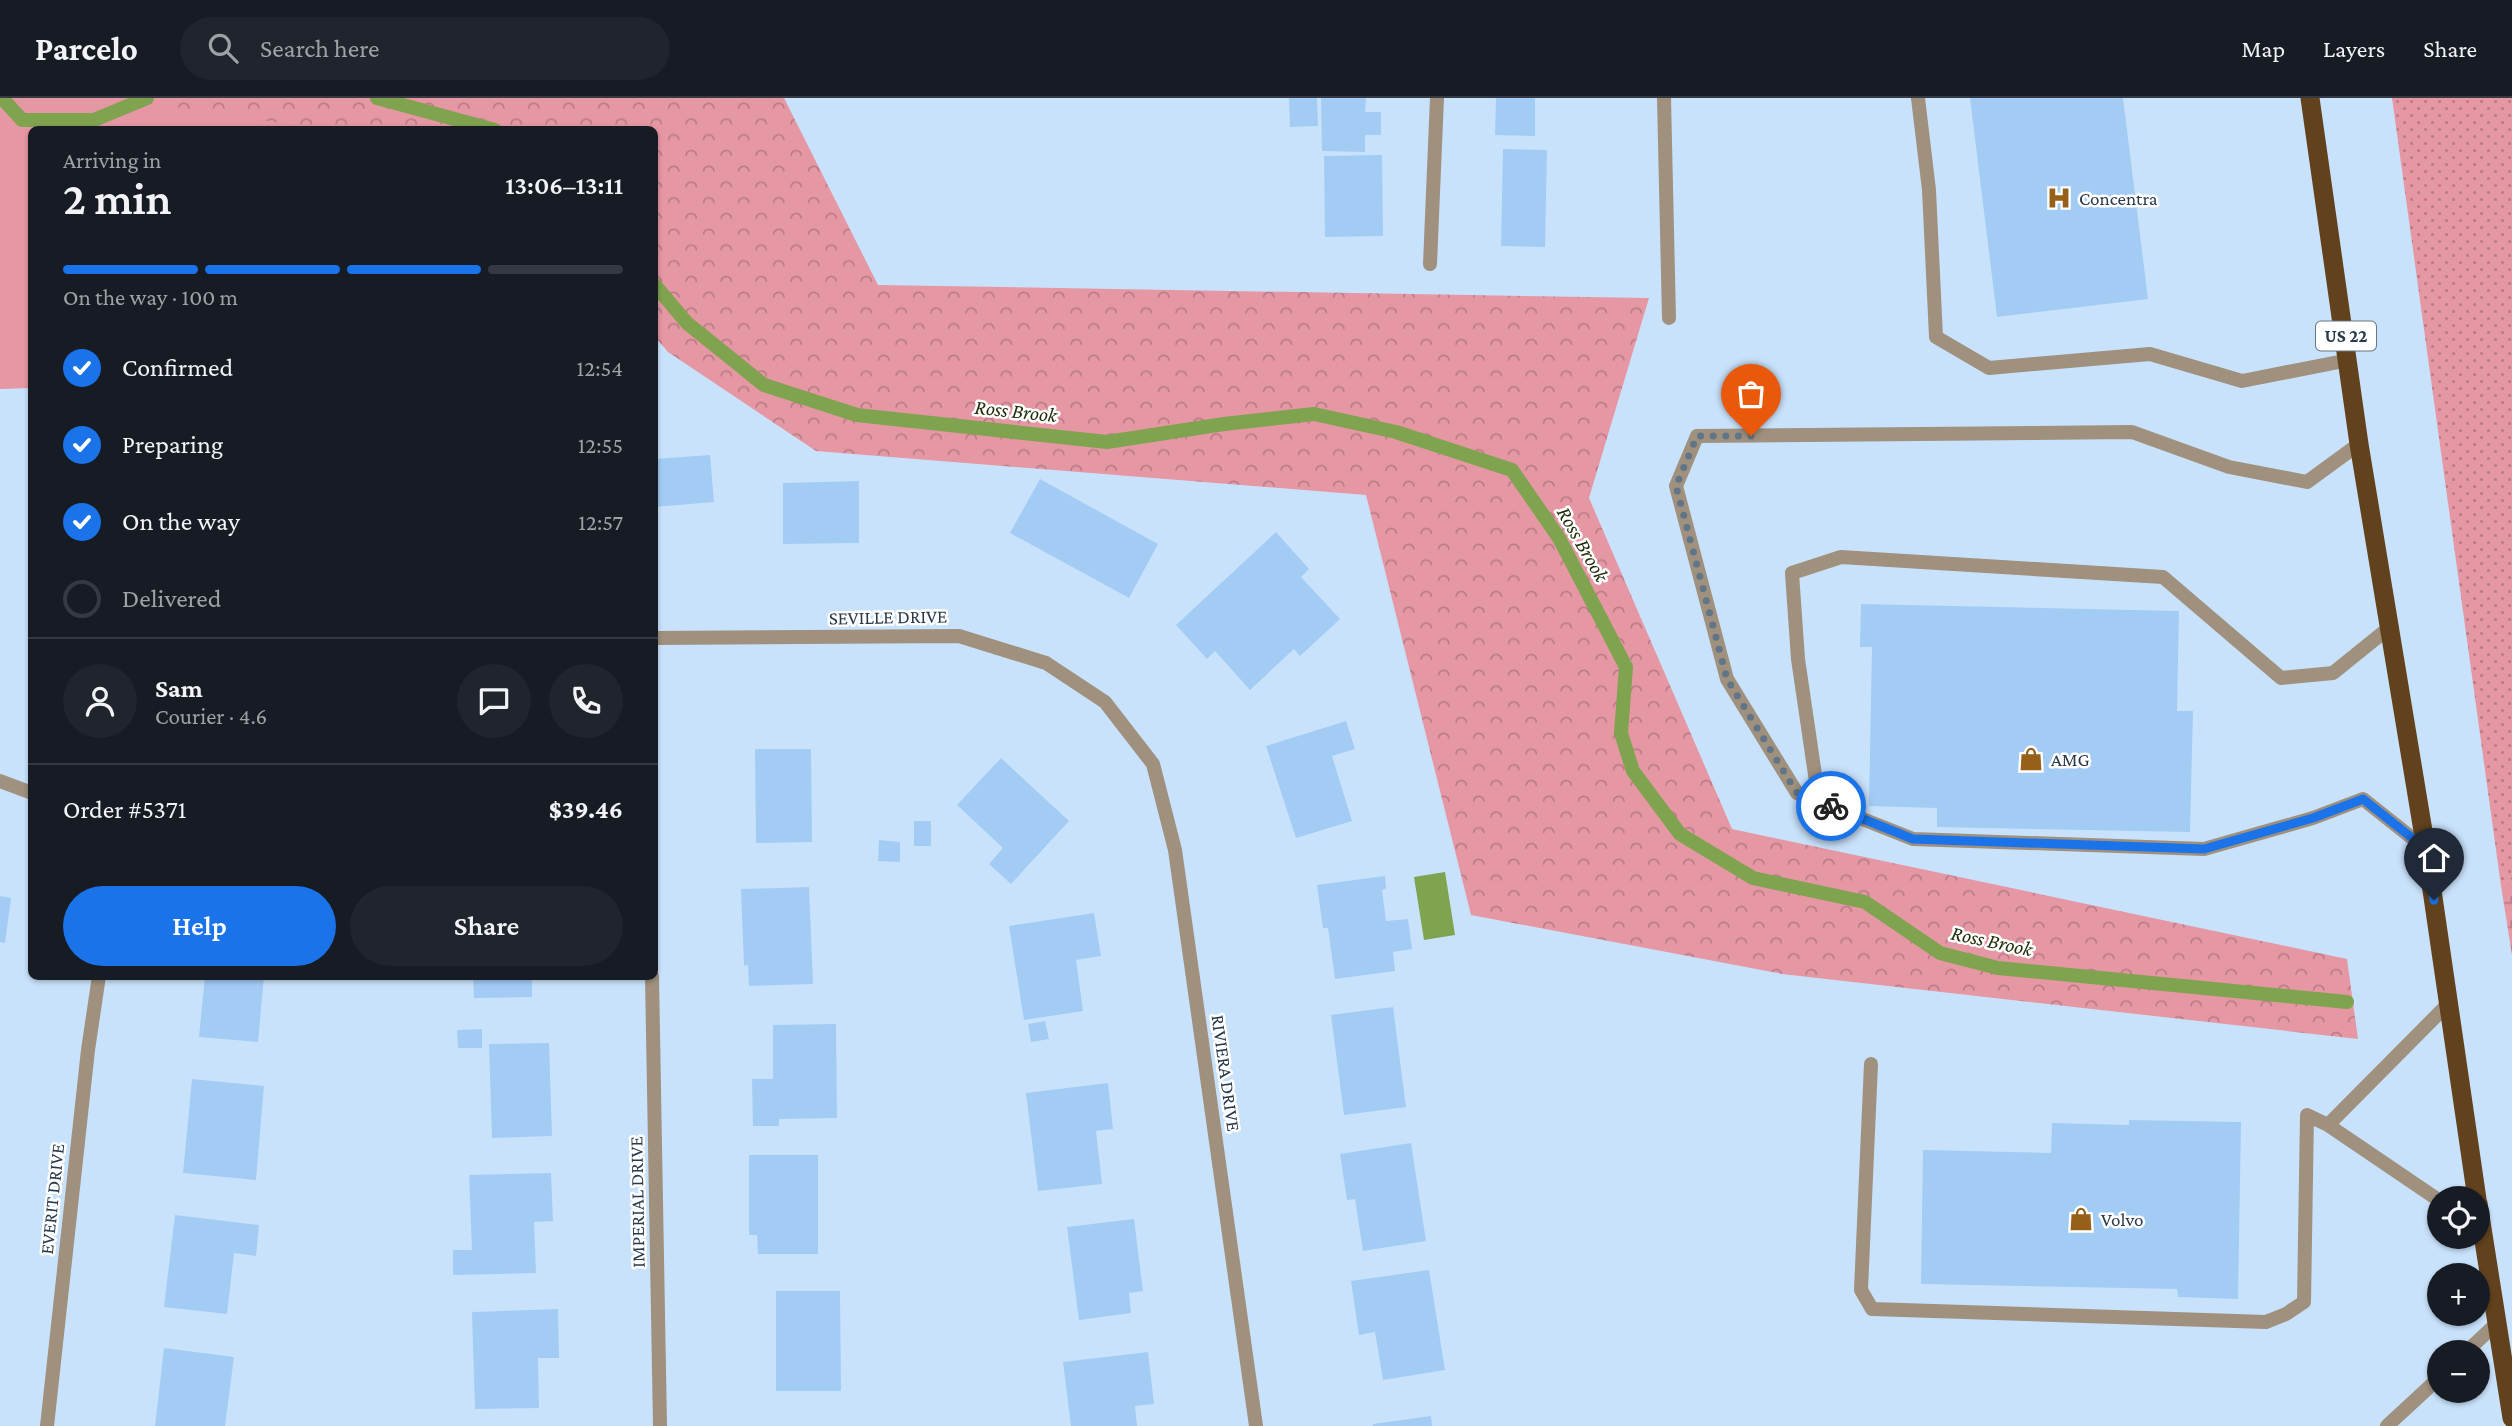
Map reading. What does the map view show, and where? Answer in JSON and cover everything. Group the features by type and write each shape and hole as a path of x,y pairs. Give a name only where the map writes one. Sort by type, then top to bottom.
{"highway":[{"name":"US 22","path":"2311,98 2359,444 2426,849 2476,1186"},
{"name":"US 22","path":"2483,1249 2512,1418"}],"street":[{"path":"1430,264 1437,98"},
{"path":"1664,98 1669,318"},
{"path":"1919,98 1929,190 1936,337 1989,368 2150,354 2242,382 2349,360"},
{"path":"2359,444 2307,482 2229,467 2132,432 1697,436 1676,486 1727,679 1797,793 1913,839 2204,849 2313,818 2363,799 2426,849"},
{"path":"1819,802 1798,659 1793,573 1841,557 2163,577 2281,678 2333,673 2390,627"},
{"name":"SEVILLE DRIVE","path":"658,638 959,636 1046,663 1105,702 1131,735"},
{"name":"RIVIERA DRIVE","path":"1131,735 1153,764 1175,850 1256,1426"},
{"path":"0,781 28,792"},
{"name":"EVERIT DRIVE","path":"47,1426 86,1063 98,980"},
{"name":"IMPERIAL DRIVE","path":"652,980 660,1426"},
{"path":"2328,1125 2449,1003"},
{"path":"1871,1064 1861,1290 1872,1308 2266,1322 2276,1318 2304,1302 2307,1115 2328,1125 2427,1192"},
{"path":"2479,1340 2496,1324"},
{"path":"2387,1426 2427,1389"}],"green space":[{"path":"0,98 784,98 878,285 1649,298 1589,498 1732,829 2347,959 2358,1039 1782,974 1471,915 1366,495 816,451 668,352 658,340 658,126 28,126"},
{"path":"0,98 115,98 299,126 28,126 28,388 0,389"},
{"path":"2392,98 2512,98 2512,877 2501,886"},
{"path":"2512,877 2512,955 2501,886"}],"shaded area":[{"path":"1445,872 1455,935 1424,940 1414,877"}],"building":[{"path":"1289,98 1317,98 1318,126 1290,127"},
{"path":"1321,98 1366,98 1365,112 1381,112 1381,135 1365,135 1365,152 1322,151"},
{"path":"1496,98 1535,98 1535,136 1495,135"},
{"name":"Concentra","path":"1970,98 2123,98 2148,299 1997,317"},
{"path":"1503,149 1547,150 1545,247 1501,246"},
{"path":"1382,155 1383,236 1325,237 1324,156"},
{"path":"710,455 714,502 658,507 658,459"},
{"path":"1040,479 1158,544 1129,598 1010,533"},
{"path":"859,481 859,543 783,544 783,483"},
{"path":"1276,532 1309,569 1301,577 1340,619 1300,656 1294,649 1250,690 1215,651 1207,659 1176,625"},
{"name":"AMG","path":"1861,604 2179,611 2177,711 2193,711 2190,832 1937,827 1937,808 1869,806 1872,647 1860,647"},
{"path":"1346,721 1355,749 1332,756 1352,821 1296,838 1266,746"},
{"path":"755,749 811,749 812,842 756,843"},
{"path":"1001,758 1069,821 1011,884 989,864 1003,848 957,805"},
{"path":"914,821 931,821 931,846 914,846"},
{"path":"879,840 900,842 900,862 878,861"},
{"path":"1385,876 1386,889 1382,890 1386,921 1408,919 1412,949 1393,952 1395,971 1335,979 1328,928 1323,928 1317,885"},
{"path":"809,887 813,984 749,986 748,965 744,966 741,889"},
{"path":"0,896 11,898 5,943 0,942"},
{"path":"1094,913 1101,956 1076,960 1083,1011 1024,1020 1009,926"},
{"path":"205,980 264,980 258,1042 199,1037"},
{"path":"473,980 532,980 532,997 474,998"},
{"path":"1393,1007 1406,1107 1344,1115 1331,1015"},
{"path":"1045,1021 1049,1039 1031,1042 1028,1024"},
{"path":"836,1024 837,1118 779,1119 779,1126 753,1126 752,1079 773,1079 773,1025"},
{"path":"482,1029 482,1048 458,1048 457,1030"},
{"path":"549,1043 552,1136 492,1138 489,1044"},
{"path":"192,1079 264,1086 256,1180 183,1173"},
{"path":"1108,1083 1113,1129 1096,1131 1102,1184 1038,1191 1026,1093"},
{"name":"Volvo","path":"2129,1120 2241,1122 2238,1299 2178,1297 2177,1289 1921,1284 1923,1150 2051,1153 2052,1123 2129,1125"},
{"path":"1411,1143 1426,1241 1363,1251 1355,1199 1347,1200 1340,1154"},
{"path":"749,1155 818,1155 818,1254 758,1254 757,1235 749,1235"},
{"path":"551,1173 553,1221 534,1222 536,1273 453,1275 453,1250 472,1250 469,1175"},
{"path":"175,1215 259,1225 256,1256 234,1253 227,1314 164,1307"},
{"path":"1134,1219 1143,1291 1129,1293 1131,1313 1079,1320 1067,1227"},
{"path":"1429,1270 1445,1370 1383,1380 1375,1332 1359,1335 1351,1281"},
{"path":"776,1291 840,1291 841,1391 776,1391"},
{"path":"558,1309 559,1358 538,1358 539,1408 475,1409 472,1312"},
{"path":"164,1348 234,1357 225,1426 155,1426"},
{"path":"1148,1352 1154,1404 1135,1406 1137,1426 1071,1426 1063,1362"},
{"path":"1431,1416 1432,1426 1373,1426 1373,1424"}],"waterway":[{"name":"Ross Brook","path":"2,98 22,120 94,120 147,98"},
{"name":"Ross Brook","path":"377,98 480,126"},
{"name":"Ross Brook","path":"658,289 687,323 764,385 857,415 1107,442 1224,424 1314,414 1396,432 1512,470 1559,538 1626,667 1621,733 1633,771 1680,834 1753,878 1865,902 1940,953 1998,968 2347,1002"}],"way so far":[{"path":"1751,436 1697,436 1676,486 1727,679 1797,793 1831,806"}],"place":[{"name":"Concentra","path":"2059,198"},
{"name":"AMG","path":"2031,759"},
{"name":"Volvo","path":"2081,1219"}],"route":[{"path":"1831,806 1913,839 2204,849 2313,818 2363,799 2426,849 2434,900"}]}
